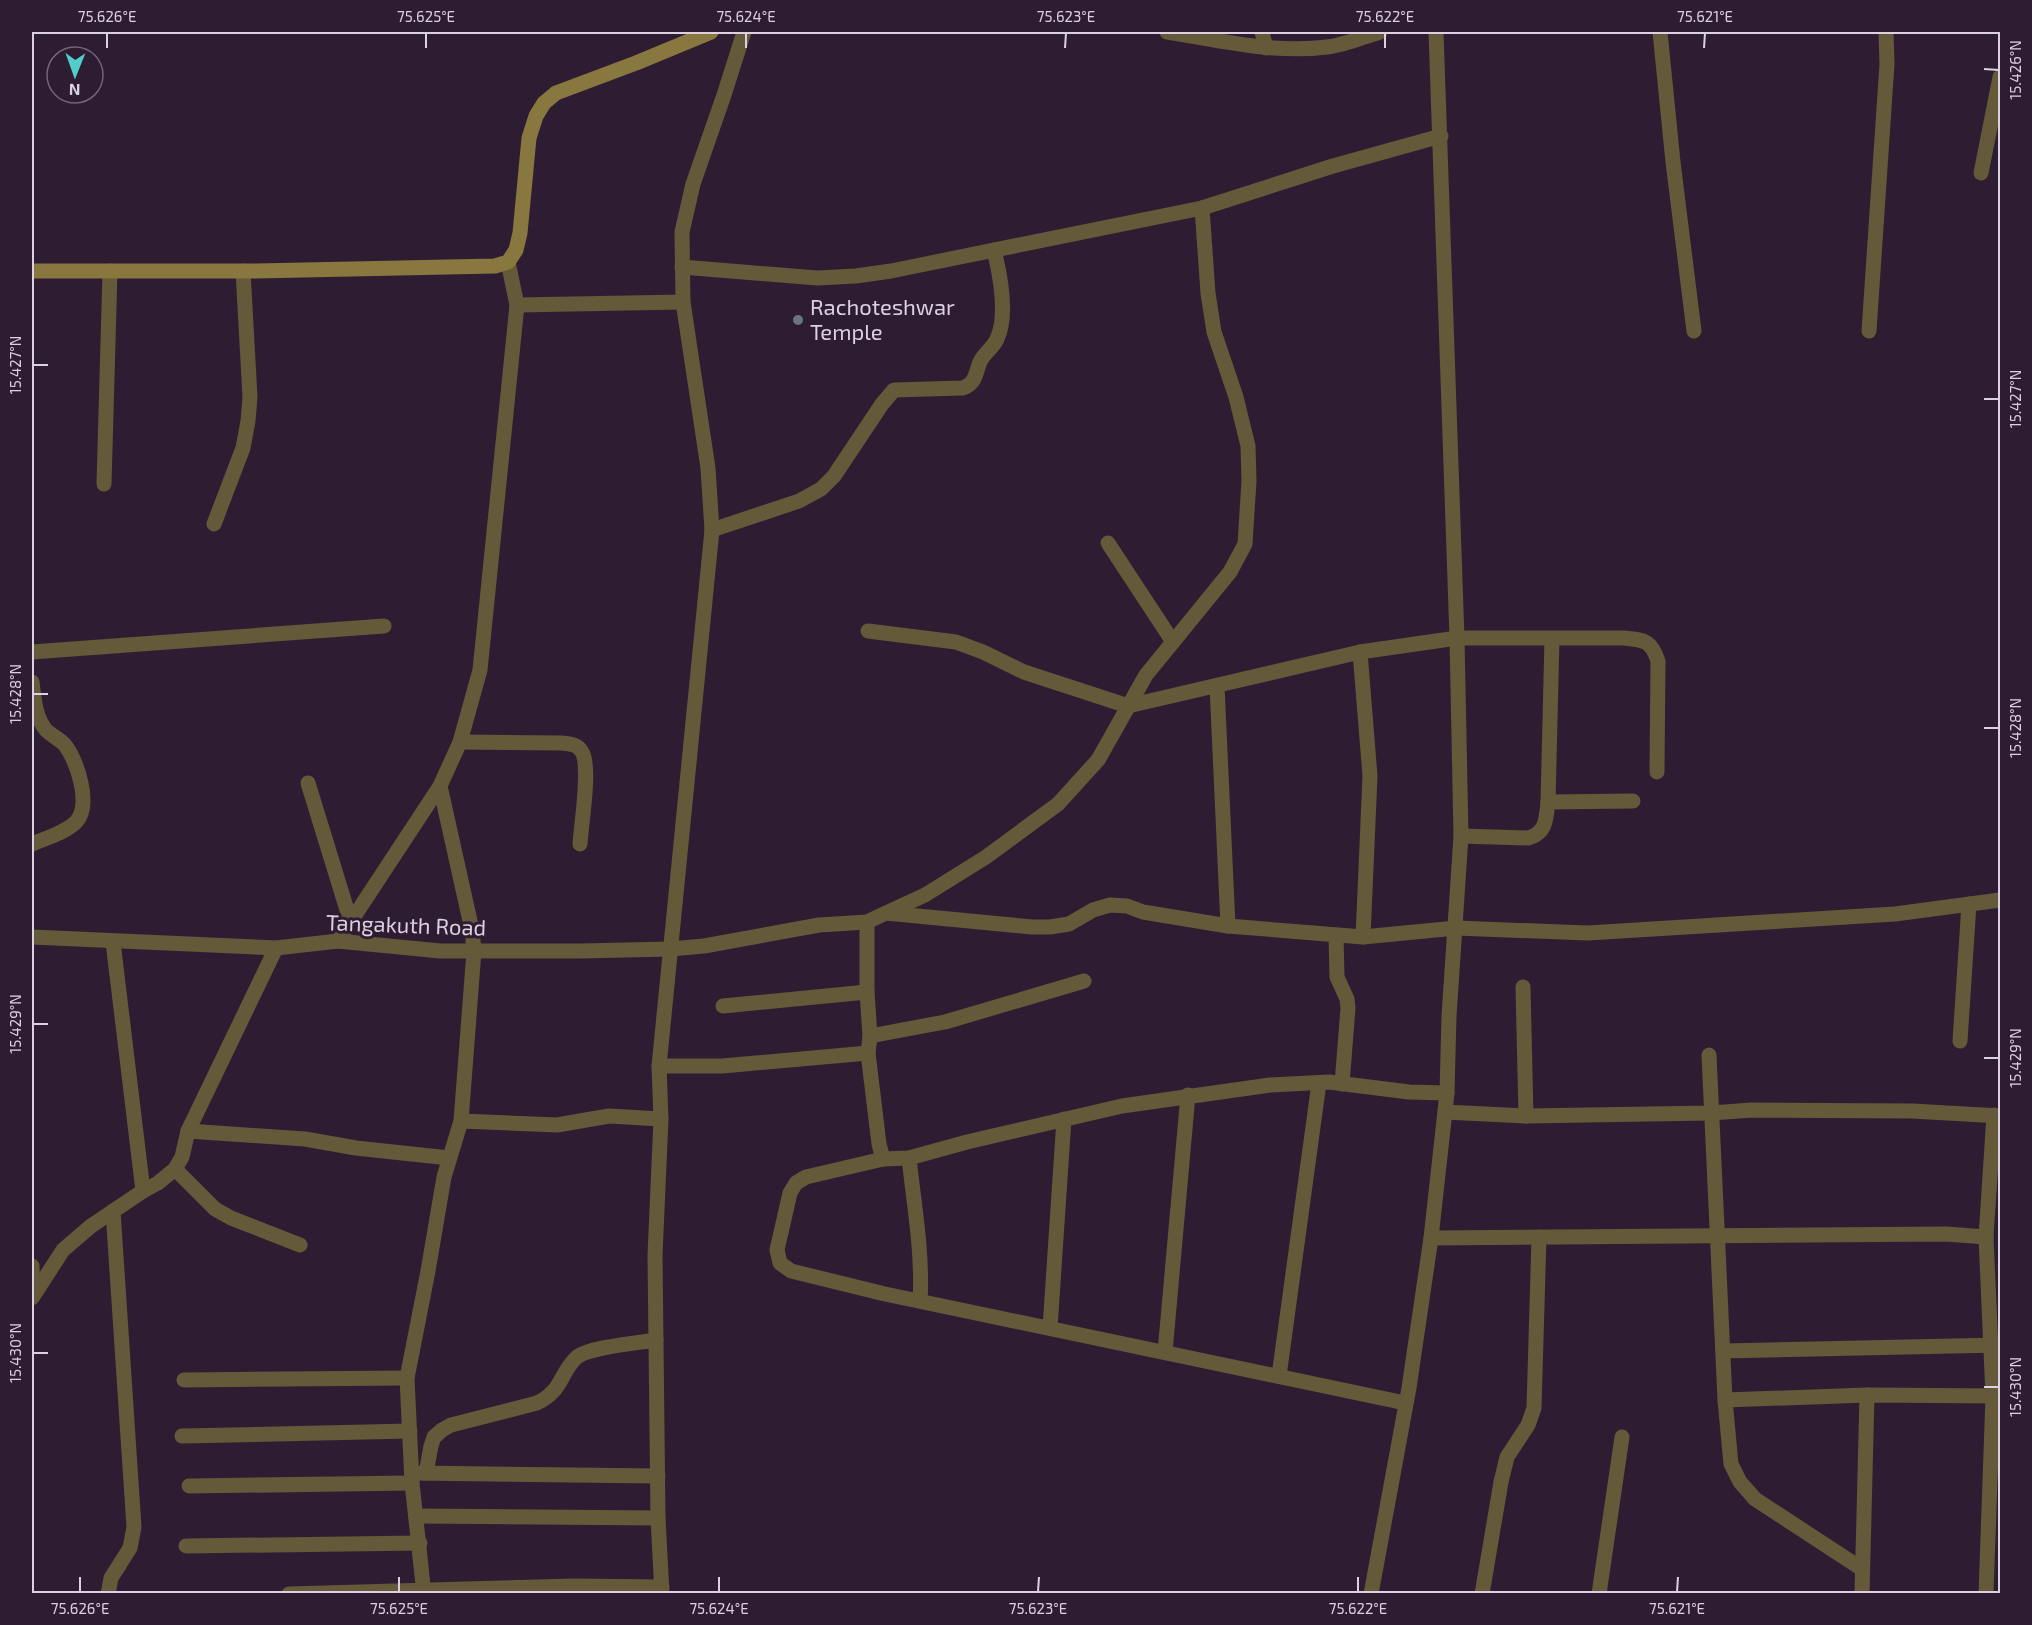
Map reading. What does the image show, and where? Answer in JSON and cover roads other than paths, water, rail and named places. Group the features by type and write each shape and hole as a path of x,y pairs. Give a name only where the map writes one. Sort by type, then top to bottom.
{"main road":[{"path":"32,271 243,272 482,268 508,262 516,250 520,233 529,138 536,116 544,103 556,93 711,32"}],"street":[{"path":"289,1593 424,1592 574,1586 662,1590 658,1518 655,1256 661,1119 659,1066 712,530 708,468 683,302 682,232 693,184 744,32"},
{"path":"1167,32 1266,48 1298,50 1330,47 1380,32"},
{"path":"1262,32 1266,48"},
{"path":"1371,1593 1405,1403 1431,1238 1447,1093 1449,1016 1461,836 1457,638 1436,32"},
{"path":"1660,32 1694,331"},
{"path":"1869,331 1887,64 1886,32"},
{"path":"1981,173 2001,77"},
{"path":"682,267 787,276 856,276 891,271 1202,208 1333,166 1441,136"},
{"name":"Tangakuth Road","path":"32,937 276,948 338,941 440,951 670,949 704,946 819,925 867,921 925,894 986,857 1058,804 1098,760 1146,675 1230,572 1245,544 1249,481 1248,446 1236,396 1214,332 1208,293 1202,208"},
{"path":"712,530 800,501 821,489 834,476 882,404 894,390 963,388 970,385 981,360 998,337 1002,322 1001,287 994,250"},
{"path":"338,941 440,786 460,742 480,670 517,305 508,262"},
{"path":"104,484 110,272"},
{"path":"214,524 243,448 248,421 250,397 243,272"},
{"path":"517,305 683,302"},
{"path":"1108,543 1173,642"},
{"path":"32,652 384,626"},
{"path":"868,631 956,642 1024,672 1128,706 1360,652 1457,638 1643,639 1654,647 1658,661 1657,772"},
{"path":"1461,836 1529,838 1536,836 1544,829 1548,802 1552,639"},
{"path":"1360,652 1370,776 1363,937"},
{"path":"32,682 37,712 46,729 64,744 75,761 81,781 82,808 78,820 68,828 32,844"},
{"path":"1217,686 1228,927"},
{"path":"460,742 561,742 574,744 582,750 585,760 585,776 580,844"},
{"path":"308,783 351,923"},
{"path":"424,1592 416,1516 416,1476 410,1431 407,1378 444,1177 461,1121 474,951 472,930 440,786"},
{"path":"1548,802 1633,801"},
{"path":"886,913 1050,927 1069,924 1093,910 1110,905 1127,906 1143,912 1228,927 1363,937 1456,927 1588,933 1895,914 2001,900"},
{"path":"1960,1041 1969,904"},
{"path":"867,921 867,992 870,1036 868,1053 879,1144 883,1159"},
{"path":"1335,935 1337,978 1347,999 1348,1008 1342,1084"},
{"path":"113,942 142,1191"},
{"path":"32,1297 63,1250 92,1226 142,1191 158,1183 175,1169 182,1157 188,1131 276,948"},
{"path":"870,1036 945,1022 1084,981"},
{"path":"1524,987 1526,1116"},
{"path":"723,1006 867,992"},
{"path":"659,1066 722,1066 868,1053"},
{"path":"1709,1055 1725,1400 1731,1464 1740,1482 1755,1499 1862,1569"},
{"path":"1405,1403 920,1301 790,1271 780,1263 777,1250 790,1193 796,1184 806,1177 883,1159 909,1158 1122,1106 1188,1095 1270,1085 1318,1083 1410,1092 1447,1093"},
{"path":"1279,1376 1318,1083"},
{"path":"1165,1352 1188,1095"},
{"path":"1445,1112 1526,1116 1712,1113 1752,1110 1901,1111 1997,1116 1995,1189 1986,1237 1995,1291 1997,1396 1986,1593"},
{"path":"461,1121 556,1125 609,1116 661,1119"},
{"path":"1050,1328 1065,1119"},
{"path":"188,1131 305,1139 356,1149 449,1158"},
{"path":"909,1158 919,1247 920,1301"},
{"path":"175,1169 215,1209 231,1218 300,1245"},
{"path":"108,1593 111,1578 130,1548 134,1527 113,1211"},
{"path":"1431,1238 1946,1234 1986,1237"},
{"path":"1482,1593 1507,1457 1528,1425 1534,1408 1539,1237"},
{"path":"32,1266 32,1297"},
{"path":"416,1476 435,1437 442,1430 451,1425 537,1403 549,1397 576,1359 588,1351 656,1340"},
{"path":"1723,1351 1996,1345"},
{"path":"184,1380 407,1378"},
{"path":"1725,1400 1867,1395 1997,1396"},
{"path":"1862,1593 1867,1395"},
{"path":"182,1436 410,1431"},
{"path":"1599,1593 1622,1437"},
{"path":"189,1486 416,1476 658,1476"},
{"path":"416,1516 658,1518"},
{"path":"186,1546 420,1543"}],"place":[{"name":"Rachoteshwar Temple","path":"798,320"}]}
